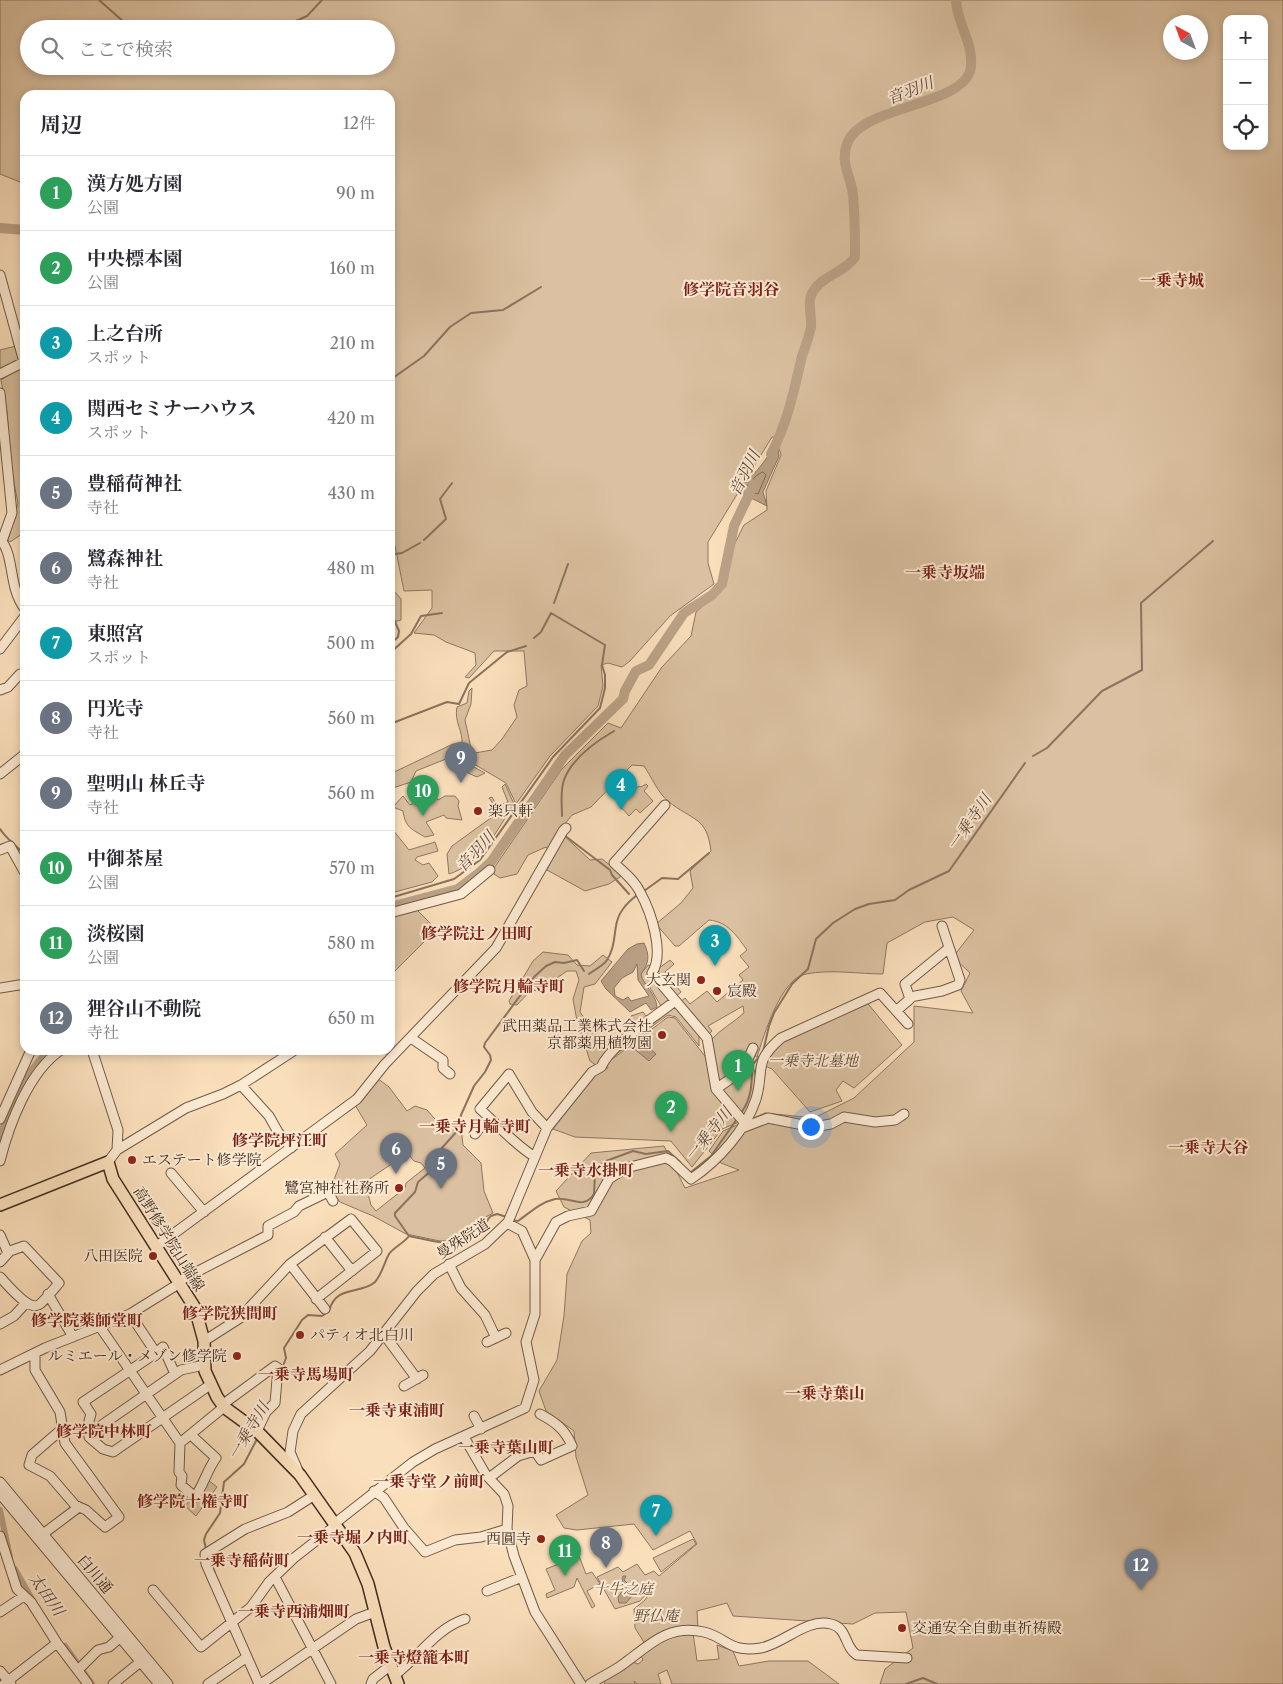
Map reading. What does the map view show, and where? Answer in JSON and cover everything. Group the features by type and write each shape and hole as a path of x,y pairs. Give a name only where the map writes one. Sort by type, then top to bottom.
{"main road":[{"path":"0,1205 108,1162"},
{"name":"高野修学院山端線","path":"108,1162 113,1178 195,1308 204,1341 204,1365 210,1385 223,1406 259,1433 300,1475 359,1561 394,1675"}],"street":[{"path":"0,275 20,348"},
{"path":"0,374 20,364"},
{"path":"0,393 3,405 12,513 1,540 15,594 20,601"},
{"path":"0,649 20,623"},
{"path":"0,690 8,688 20,674"},
{"path":"0,774 20,758"},
{"path":"665,805 614,863 640,892 656,938 659,957 652,973 707,1038 716,1089 743,1125"},
{"path":"395,1054 496,948 562,831 566,828"},
{"path":"0,850 10,846 20,864"},
{"path":"395,912 461,894 490,870"},
{"path":"896,1011 910,997 942,991 958,985 960,980 942,926"},
{"path":"910,997 904,987 905,984 949,948"},
{"path":"0,988 20,985"},
{"path":"716,1089 743,1070 754,1059 764,1057 781,1038 880,993 908,1024"},
{"name":"曼殊院道","path":"300,1475 290,1452 293,1431 301,1414 368,1352 417,1291 434,1274 485,1244 509,1220 547,1128 592,1072 602,1067 605,1059 675,1001"},
{"path":"411,1038 443,1060 443,1068 450,1074"},
{"path":"0,1161 2,1144 24,1083 30,1055"},
{"path":"0,1119 24,1083 54,1055"},
{"path":"94,1055 118,1130 117,1150"},
{"path":"108,1162 117,1150 186,1108 241,1085 287,1055"},
{"path":"157,1246 350,1106 394,1055"},
{"path":"152,1590 201,1647 251,1607 275,1577 313,1541 413,1462 480,1429 518,1413 528,1403 534,1380 526,1342 535,1314 536,1260 556,1222 568,1216 591,1211 609,1179 621,1171 666,1158 672,1161 691,1179 708,1167 743,1125 755,1101 754,1059"},
{"path":"535,1157 521,1148 515,1140 480,1109 509,1074 532,1112 547,1128"},
{"path":"241,1085 269,1116 278,1132 291,1148"},
{"path":"743,1125 768,1118 813,1127 831,1124 844,1117 875,1122 895,1120 904,1114"},
{"path":"475,1134 488,1116"},
{"path":"170,1173 204,1212"},
{"path":"0,1370 35,1353 130,1314 180,1282 268,1235 268,1226 316,1197 328,1192 333,1201"},
{"path":"204,1341 240,1318 290,1264 350,1219 377,1252 316,1298"},
{"path":"509,1220 522,1231 536,1260"},
{"path":"0,1235 8,1253"},
{"path":"325,1237 352,1272"},
{"path":"0,1262 8,1253 24,1246 59,1283 39,1305 34,1306 26,1303 0,1277"},
{"path":"290,1264 325,1309"},
{"path":"449,1264 461,1288 485,1315 496,1338"},
{"path":"48,1294 73,1337"},
{"path":"1,1321 14,1316 26,1303"},
{"path":"130,1314 156,1352"},
{"path":"100,1327 180,1443 179,1472 182,1476 181,1485 195,1497 203,1486 208,1469 216,1458 191,1436"},
{"path":"383,1333 420,1377 404,1386"},
{"path":"487,1342 506,1333"},
{"path":"174,1374 163,1348 83,1402 91,1414 89,1434 103,1449 113,1452 210,1385"},
{"path":"35,1353 35,1370 60,1412 65,1443 118,1517 105,1527 86,1510 79,1507 50,1476 29,1465 32,1455 62,1429"},
{"path":"89,1434 174,1374 181,1370 204,1365"},
{"path":"180,1443 191,1436 223,1406 275,1366 278,1368 275,1403 266,1412 259,1433"},
{"path":"489,1478 523,1454 535,1451 541,1460 572,1446 568,1436 555,1422 540,1414"},
{"path":"474,1416 480,1429"},
{"path":"464,1437 489,1478 502,1490 507,1501 507,1529 535,1612 581,1684"},
{"name":"白川通","path":"0,1482 2,1493 144,1660 168,1684"},
{"path":"374,1491 384,1498 404,1528 426,1552 455,1540 481,1537 507,1529"},
{"name":"白川通","path":"2,1493 43,1534 123,1635"},
{"path":"313,1496 288,1512 245,1529 204,1554 206,1564 260,1684 356,1619 375,1612"},
{"path":"43,1534 79,1507"},
{"path":"0,1536 17,1589 31,1602 57,1643 88,1684"},
{"path":"275,1577 331,1684"},
{"path":"487,1591 522,1577"},
{"path":"0,1612 24,1596"},
{"path":"371,1684 373,1679 394,1675 414,1660 441,1631 453,1623 465,1619"},
{"path":"590,1684 618,1667 650,1642 669,1634 687,1630 704,1632 732,1647 748,1648 777,1644 805,1627 832,1624 842,1630 851,1650 857,1655 908,1658"},
{"path":"78,1670 98,1650 109,1647 123,1635"},
{"path":"0,1671 7,1683 57,1643"},
{"path":"208,1684 247,1658"},
{"path":"113,1684 144,1660"},
{"name":"白川通","path":"144,1660 159,1684"}],"green space":[{"path":"0,0 1283,0 1283,1684 880,1684 885,1669 913,1648 906,1612 875,1613 853,1624 733,1616 727,1603 697,1611 698,1629 676,1630 663,1633 645,1644 635,1628 634,1609 645,1600 655,1584 640,1601 615,1609 597,1577 618,1567 623,1572 637,1564 645,1575 654,1571 659,1576 697,1544 690,1531 653,1550 634,1524 577,1530 564,1528 556,1515 588,1495 576,1457 574,1431 546,1411 539,1391 557,1360 564,1316 567,1274 582,1241 591,1233 590,1220 564,1207 556,1191 591,1153 664,1146 685,1188 739,1170 721,1163 709,1151 723,1131 765,1113 814,1118 854,1098 914,1042 914,1006 973,1013 961,991 970,973 953,957 974,930 953,917 925,922 887,943 883,974 825,972 806,974 797,978 781,996 764,1035 757,1057 748,1052 740,1071 721,1084 718,1082 712,1039 744,1013 743,1006 708,1026 712,1031 707,1036 680,1002 685,998 690,1004 707,991 717,1002 743,980 739,975 749,967 740,956 747,950 731,930 716,921 709,920 679,946 675,946 656,924 681,903 693,888 690,871 711,851 706,831 702,825 664,798 644,766 632,765 591,807 572,815 559,831 590,860 602,859 623,875 609,884 585,891 547,870 553,856 546,847 528,855 517,874 500,878 494,874 494,868 561,770 608,723 621,728 662,667 691,636 696,612 725,587 730,553 744,525 767,510 766,491 781,455 776,437 772,437 708,542 708,563 714,584 670,616 630,661 622,667 608,663 601,665 603,686 598,706 550,756 516,804 506,783 474,764 475,753 492,750 517,717 514,705 519,690 527,686 524,651 494,651 469,678 465,677 476,665 475,653 446,642 434,635 414,633 432,608 432,590 404,591 395,546 395,90 20,90 20,182 0,174"},
{"path":"16,346 20,358 17,362 0,369 0,350"},
{"path":"20,367 20,535 10,542 8,540 18,503 11,469 7,412 1,380"},
{"path":"395,592 401,599 401,620 395,622"},
{"path":"472,688 471,704 465,720 472,753 472,766 485,773 477,777 468,773 461,764 453,767 446,759 416,771 411,782 395,787 395,772 453,744 462,745 456,713 457,707 467,703 469,691"},
{"path":"505,784 514,804 479,854 460,869 449,874 447,854 452,846 499,812 489,798 492,797 497,806 508,802 502,787"},
{"path":"646,784 648,786 644,791 653,801 640,813 636,809 629,816 620,806 626,800 624,798 639,786 641,787"},
{"path":"432,793 438,800 445,796 455,796 459,801 458,806 462,820 446,818 444,815 426,822 434,835 425,837 410,827 405,821 403,811 395,808 395,805 403,796 410,805"},
{"path":"395,832 409,850 435,842 438,851 417,857 415,860 423,865 429,863 438,876 432,882 395,892"},
{"path":"417,910 434,927 423,943 395,971 395,916"},
{"path":"543,952 568,955 577,965 590,966 603,955 612,962 595,984 584,987 580,1012 601,1042 614,1040 634,1027 631,1016 643,1012 646,1016 674,1006 699,1035 699,1046 676,1017 668,1015 615,1055 597,1066 590,1061 577,1021 573,999 579,980 576,971 567,971 538,991 531,990 517,1005 510,1004 509,1001 533,961"},
{"path":"670,960 674,964 665,972 681,992 675,997 655,971"},
{"path":"648,965 653,967 671,1000 661,1006 649,986 642,981 641,974"},
{"name":"一乗寺北墓地","path":"864,999 902,1045 854,1088 843,1081 836,1090 842,1101 810,1112 772,1069 761,1064 772,1045"},
{"path":"668,1017 675,1018 712,1065 714,1090 739,1122 722,1129 692,1167 671,1141 575,1137 553,1129 595,1073 608,1068 607,1063"},
{"path":"750,1063 754,1069 755,1083 752,1098 744,1119 720,1090"},
{"path":"377,1078 389,1087 407,1111 415,1106 427,1110 442,1127 461,1127 463,1145 481,1163 484,1191 493,1213 486,1217 478,1232 460,1240 440,1241 406,1234 373,1216 340,1202 330,1190 340,1164 335,1154 367,1125 355,1105 370,1090","holes":["400,1145 414,1161 421,1163 425,1168 406,1183 405,1188 376,1211 371,1205 365,1182 393,1163 389,1155"]},
{"path":"208,1480 217,1487 196,1516 185,1506 192,1498 196,1501 207,1486"},
{"path":"693,1539 696,1544 661,1572 653,1558"},
{"path":"579,1556 586,1574 592,1572 600,1584 587,1591 595,1606 592,1608 577,1578 574,1587 547,1598 546,1594 555,1590 546,1569"},
{"path":"693,1633 697,1661 719,1659 717,1645 733,1651 739,1666 769,1661 808,1661 839,1684 672,1684 667,1670 658,1674 661,1684 637,1684 634,1681 635,1684 605,1684 603,1678 621,1668 625,1670 622,1666 630,1661 638,1664 643,1660 640,1653 674,1635"}],"water":[{"path":"777,442 779,456 763,492 767,506 733,489 752,475 763,463"},
{"path":"644,943 646,948 648,959 641,974 657,1007 651,1010 646,1003 630,1012 606,989 601,981 628,949 637,944","holes":["637,964 638,980 649,996 631,1001 628,997 623,1000 615,996 614,988 622,978 633,972"]},
{"path":"643,1042 656,1054 649,1061 632,1047"},
{"path":"623,1576 626,1576 624,1580 627,1583 626,1592 633,1595 626,1603 619,1603 618,1597 621,1593"}],"waterway":[{"path":"99,0 122,20"},
{"path":"298,20 307,16 322,0"},
{"name":"音羽川","path":"771,454 786,418 810,331 810,298 818,285 846,266 855,257 853,195 845,164 847,144 856,131 871,121 952,90 965,79 971,66 971,57 956,0"},
{"path":"0,228 20,230"},
{"path":"395,376 424,356 450,327 471,313 503,310 541,287"},
{"path":"424,540 446,519 440,499 452,483"},
{"name":"音羽川","path":"395,906 458,889 491,862 565,755 623,699 625,691 636,671 649,665 684,613 712,595 722,584 734,526 754,484"},
{"name":"一乗寺川","path":"1033,756 1047,748 1102,691 1142,670 1141,603 1213,541"},
{"path":"395,554 402,553 420,543"},
{"path":"554,603 568,564"},
{"path":"395,648 411,634 421,616 442,613"},
{"path":"395,897 454,879 480,860 553,757 600,708 605,688 605,675 602,665 605,645 551,613 541,632 534,638"},
{"path":"395,622 399,631 398,637 395,640"},
{"path":"395,722 447,702 459,704 469,683 507,652 526,646"},
{"path":"562,816 562,789 568,772 585,751 614,731"},
{"name":"一乗寺川","path":"763,1052 774,1013 792,984 808,969 816,939 833,923 855,909 869,904 895,900 909,890 949,871 1025,763"},
{"path":"0,829 20,850"},
{"path":"564,835 610,870 612,875 629,894"},
{"path":"644,891 662,878 678,879 709,853"},
{"path":"589,974 607,960 612,948 619,916 626,905 637,895"},
{"path":"409,1236 395,1216 395,1213 415,1192 418,1182 431,1171 441,1149 458,1130 461,1115 474,1086 485,1072 491,1060 484,1047 485,1043 534,977 546,966 555,962 564,963 577,960 584,971"},
{"name":"音羽川","path":"0,1142 14,1105 26,1081 46,1055"},
{"name":"一乗寺川","path":"741,1113 749,1096 752,1065 760,1056"},
{"name":"一乗寺川","path":"690,1173 711,1156 737,1119"},
{"name":"一乗寺川","path":"511,1220 518,1221 540,1205 555,1199 586,1202 594,1194 595,1174 598,1167 606,1161 633,1151 646,1154 668,1151 680,1162"},
{"name":"一乗寺川","path":"282,1369 286,1358 284,1348 302,1320 308,1315 322,1316 329,1311 332,1303 343,1293 369,1286 375,1282 389,1254 409,1236 436,1242 465,1242 481,1232 491,1216 497,1214 507,1217"},
{"name":"一乗寺川","path":"206,1549 204,1540 220,1513 224,1482 244,1464 258,1437"},
{"name":"太田川","path":"0,1510 10,1557"},
{"name":"一乗寺川","path":"210,1561 215,1573"},
{"name":"太田川","path":"15,1569 32,1599"},
{"name":"太田川","path":"65,1646 92,1684"},
{"path":"906,1684 923,1678 937,1684"}],"place":[{"name":"聖明山 林丘寺","path":"461,783"},
{"name":"関西セミナーハウス","path":"621,810"},
{"name":"楽只軒","path":"478,811"},
{"name":"中御茶屋","path":"423,816"},
{"name":"上之台所","path":"715,966"},
{"name":"大玄関","path":"701,980"},
{"name":"宸殿","path":"717,991"},
{"name":"武田薬品工業株式会社 京都薬用植物園","path":"662,1035"},
{"name":"漢方処方園","path":"738,1091"},
{"name":"中央標本園","path":"671,1132"},
{"name":"エステート修学院","path":"132,1160"},
{"name":"鷺森神社","path":"396,1174"},
{"name":"鷺宮神社社務所","path":"399,1188"},
{"name":"豊稲荷神社","path":"441,1189"},
{"name":"八田医院","path":"153,1256"},
{"name":"パティオ北白川","path":"300,1335"},
{"name":"ルミエール・メゾン修学院","path":"237,1356"},
{"name":"東照宮","path":"656,1536"},
{"name":"西圓寺","path":"541,1539"},
{"name":"円光寺","path":"606,1568"},
{"name":"淡桜園","path":"565,1576"},
{"name":"狸谷山不動院","path":"1141,1590"},
{"name":"交通安全自動車祈祷殿","path":"902,1628"}],"district":[{"name":"一乗寺城","path":"1172,280"},
{"name":"修学院音羽谷","path":"731,289"},
{"name":"一乗寺坂端","path":"945,572"},
{"name":"修学院辻ノ田町","path":"477,933"},
{"name":"修学院月輪寺町","path":"509,986"},
{"name":"一乗寺月輪寺町","path":"475,1126"},
{"name":"修学院坪江町","path":"280,1140"},
{"name":"一乗寺大谷","path":"1208,1147"},
{"name":"一乗寺水掛町","path":"586,1170"},
{"name":"修学院狭間町","path":"230,1313"},
{"name":"修学院薬師堂町","path":"87,1320"},
{"name":"一乗寺馬場町","path":"306,1374"},
{"name":"一乗寺葉山","path":"825,1393"},
{"name":"一乗寺東浦町","path":"397,1410"},
{"name":"修学院中林町","path":"104,1431"},
{"name":"一乗寺葉山町","path":"506,1447"},
{"name":"一乗寺堂ノ前町","path":"429,1481"},
{"name":"修学院十権寺町","path":"193,1501"},
{"name":"一乗寺堀ノ内町","path":"353,1537"},
{"name":"一乗寺稲荷町","path":"242,1560"},
{"name":"一乗寺西浦畑町","path":"294,1611"},
{"name":"一乗寺燈籠本町","path":"414,1657"}],"park label":[{"name":"十牛之庭","path":"623,1589"},
{"name":"野仏庵","path":"656,1616"}]}
